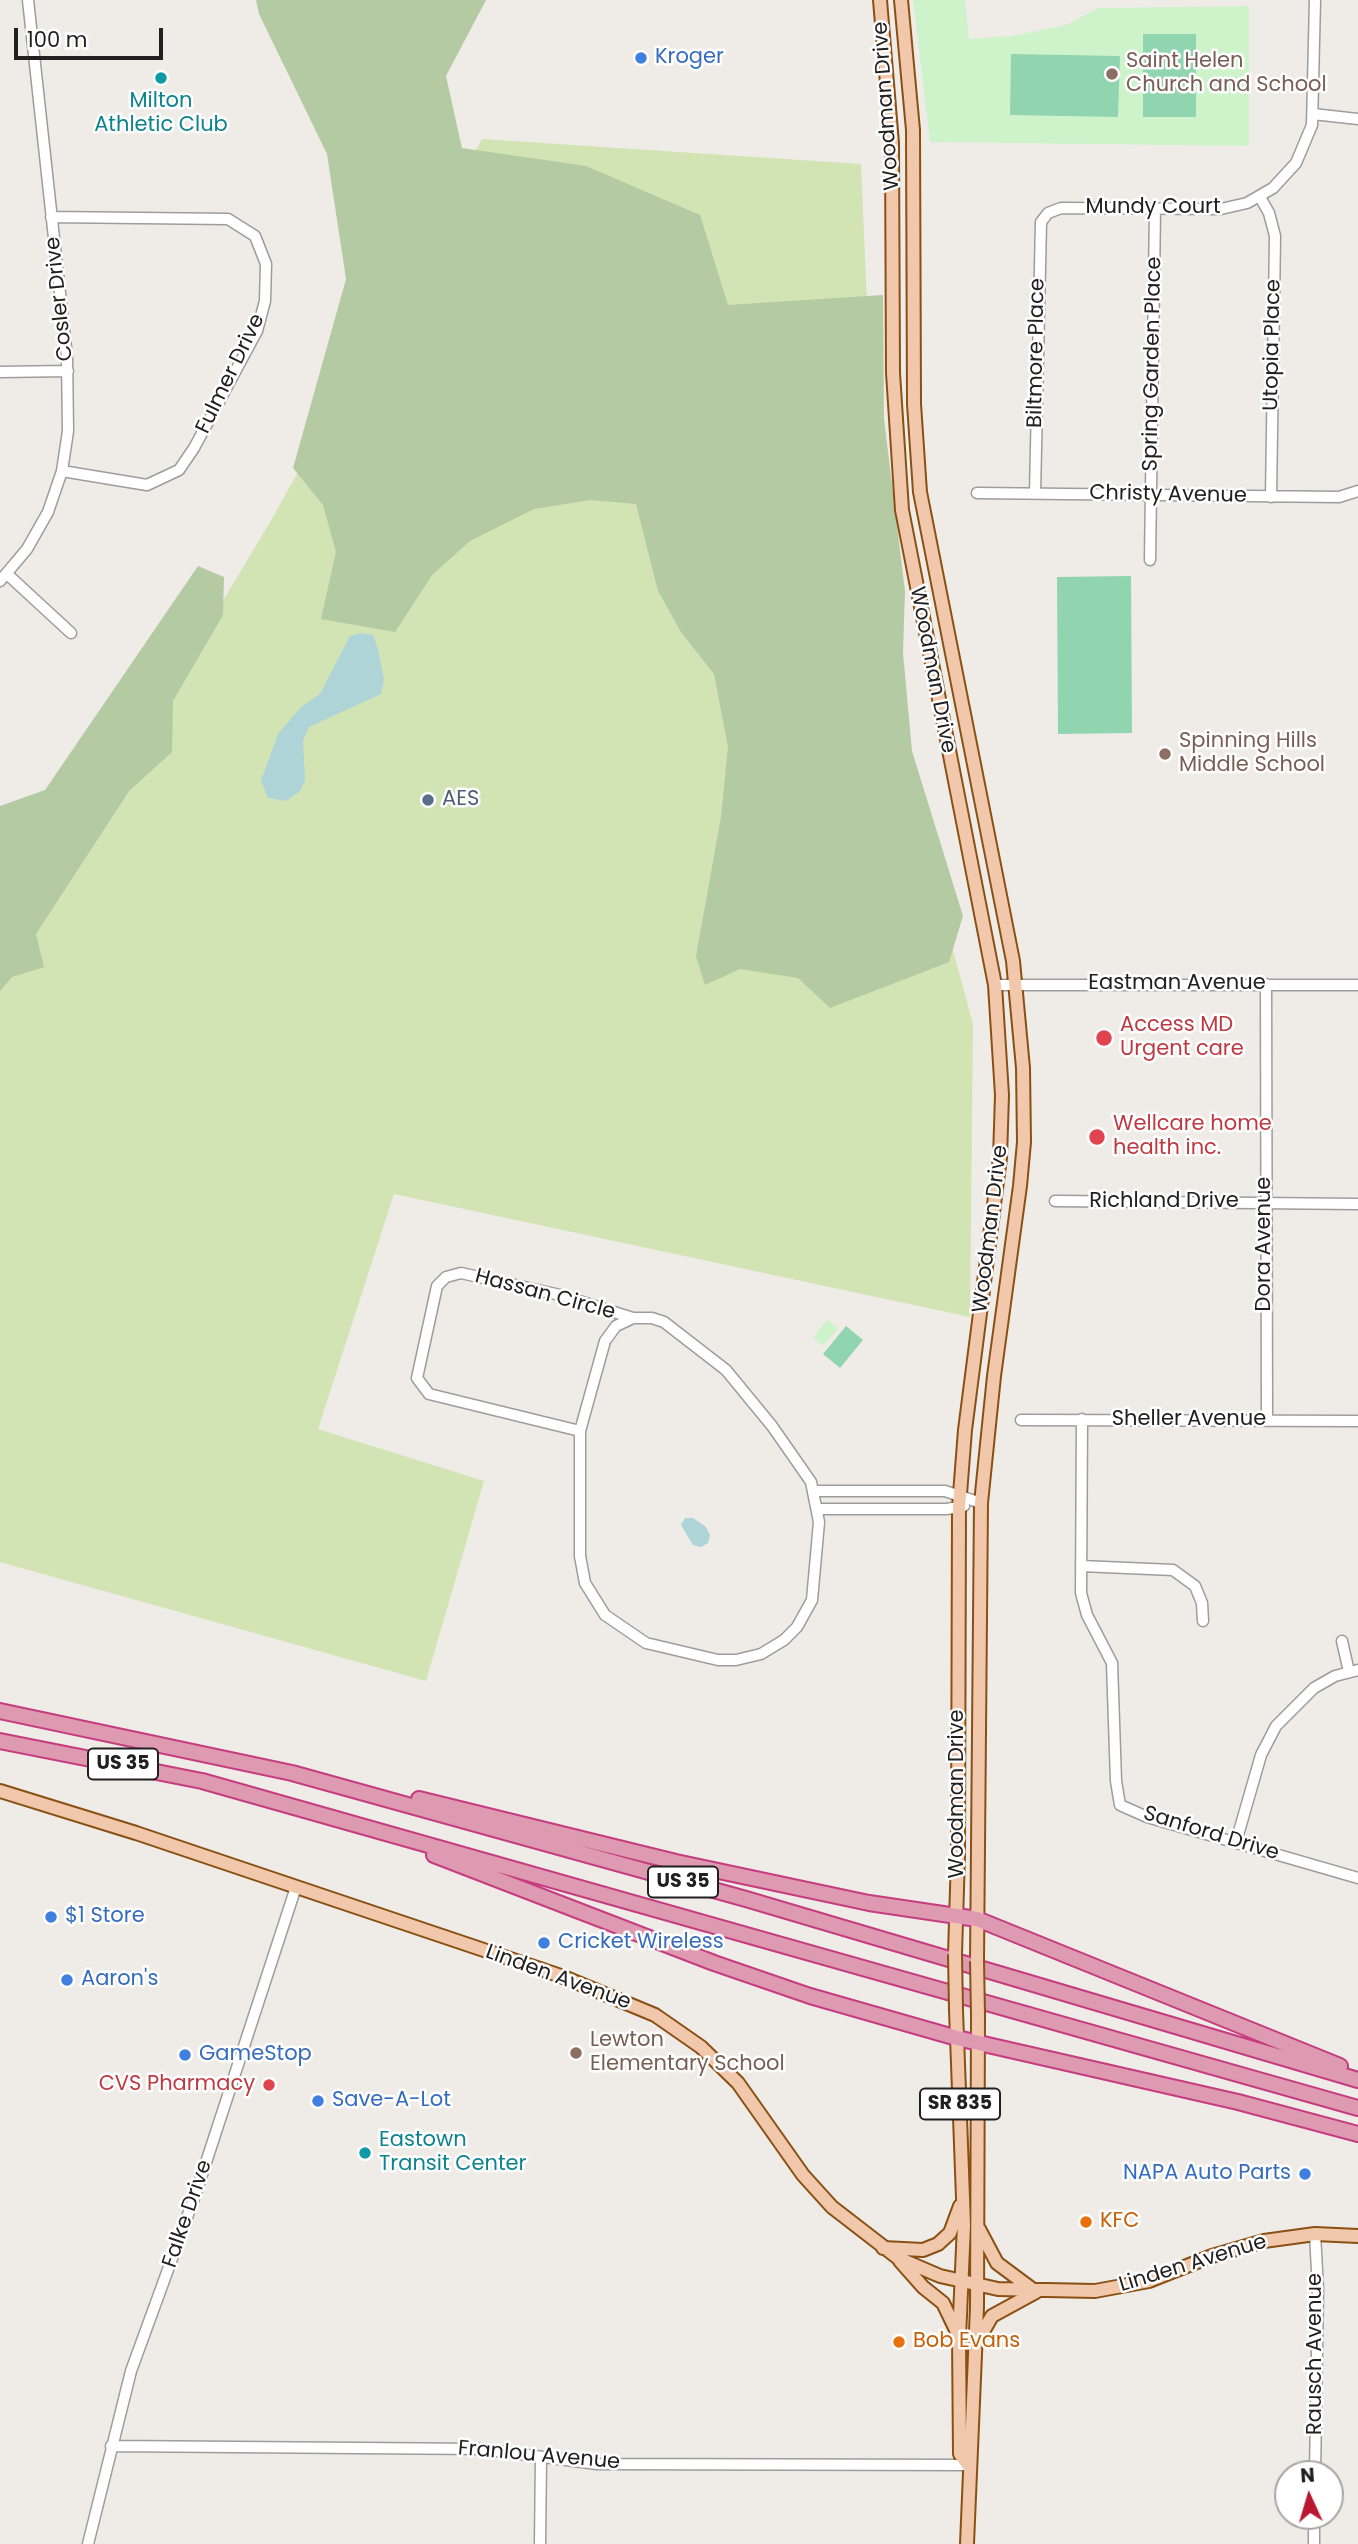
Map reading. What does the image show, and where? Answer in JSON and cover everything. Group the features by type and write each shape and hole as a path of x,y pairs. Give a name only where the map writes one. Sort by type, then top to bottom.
{"highway":[{"name":"US 35","path":"0,1711 292,1773 746,1899 1358,2080"},
{"name":"US 35","path":"0,1741 202,1780 1358,2108"},
{"path":"292,1773 474,1811 676,1862 869,1903 977,1919 1358,2073"},
{"path":"378,1831 714,1963 810,1996 957,2038 1358,2134"}],"main road":[{"name":"Woodman Drive","path":"880,0 892,143 893,373 900,498 995,985 1002,1095 1000,1158 965,1430 960,1502 958,1856 954,1954 963,2199 963,2279 959,2338 960,2454 968,2465"},
{"name":"Woodman Drive","path":"901,0 913,130 914,404 918,482 1016,984 1023,1068 1024,1142 981,1503 976,1861 977,2283 973,2456 968,2465 967,2544"},
{"name":"Linden Avenue","path":"0,1791 561,1976 655,2015 682,2032 720,2064 754,2103 782,2146 820,2195 852,2225 898,2258 940,2276 963,2279 998,2289 1036,2292 1095,2291 1126,2287 1171,2274 1238,2248 1315,2234 1358,2236"},
{"path":"883,2248 923,2250 937,2245 950,2233 963,2199"},
{"path":"976,2345 992,2316 1036,2292 997,2263 977,2225"},
{"path":"898,2258 915,2280 943,2303 955,2321 959,2338"}],"street":[{"name":"Cosler Drive","path":"3,577 38,531 62,471 68,431 68,371 28,0"},
{"path":"1260,197 1296,163 1308,138 1313,114 1315,0"},
{"path":"1313,114 1358,119"},
{"name":"Mundy Court","path":"1045,215 1061,208 1221,209 1260,197"},
{"name":"Utopia Place","path":"1260,197 1269,213 1275,236 1271,496"},
{"name":"Spring Garden Place","path":"1150,560 1155,209"},
{"name":"Biltmore Place","path":"1035,493 1039,229 1045,215"},
{"name":"Fulmer Drive","path":"51,218 228,219 248,229 260,244 267,286 262,316 253,339 179,470 147,485 62,471"},
{"path":"0,372 68,371"},
{"name":"Christy Avenue","path":"977,494 1339,497 1358,491"},
{"path":"3,577 71,634"},
{"name":"Dora Avenue","path":"1266,984 1267,1420"},
{"name":"Eastman Avenue","path":"995,985 1358,985"},
{"name":"Richland Drive","path":"1055,1201 1358,1204"},
{"name":"Hassan Circle","path":"580,1431 429,1395 417,1378 437,1286 446,1277 461,1273 560,1295 633,1318 652,1318 664,1322 726,1370 772,1426 814,1491"},
{"path":"633,1318 616,1326 605,1341 580,1431 580,1556 585,1583 598,1607 617,1626 662,1648 718,1660 736,1660 761,1654 784,1640 797,1627 812,1600 818,1509 814,1491 945,1492 960,1502"},
{"name":"Sanford Drive","path":"1082,1419 1083,1604 1108,1650 1115,1677 1116,1781 1120,1805 1147,1817 1358,1878"},
{"name":"Sheller Avenue","path":"1021,1420 1358,1421"},
{"path":"818,1509 981,1503"},
{"path":"1081,1566 1173,1570 1195,1587 1202,1603 1203,1621"},
{"path":"1236,1842 1261,1755 1276,1726 1314,1688 1353,1671 1342,1641"},
{"name":"Falke Drive","path":"88,2544 131,2371 197,2190 296,1887"},
{"name":"Rausch Avenue","path":"1315,2234 1318,2289 1315,2460"},
{"name":"Franlou Avenue","path":"111,2446 482,2449 597,2464 968,2465"},
{"path":"540,2544 541,2457"}],"green space":[{"path":"256,0 486,0 446,76 462,148 586,166 700,215 728,305 883,295 884,419 905,591 903,653 912,751 963,916 949,962 830,1008 798,978 740,969 705,985 696,956 721,817 728,747 714,674 681,632 658,591 636,504 590,500 534,509 470,541 432,575 395,632 321,619 336,552 323,505 293,468 346,279 327,154 259,14"},
{"name":"Saint Helen Church and School","path":"913,0 965,0 969,39 1012,36 1066,25 1098,8 1249,6 1249,146 930,142"},
{"path":"1143,34 1196,34 1196,117 1143,117"},
{"path":"1011,54 1120,56 1118,117 1010,115"},
{"path":"482,139 861,164 884,696 973,1024 970,1317 394,1194 318,1429 484,1481 426,1681 0,1562 0,887 121,772 273,517"},
{"path":"198,566 224,577 223,615 173,701 172,752 129,791 36,934 44,967 12,977 0,991 0,806 45,790"},
{"path":"1131,576 1132,733 1058,734 1057,577"},
{"path":"827,1320 838,1328 823,1346 813,1337"},
{"path":"846,1326 863,1340 840,1368 823,1354"}],"water":[{"path":"361,633 373,635 378,649 384,679 381,694 309,727 303,741 305,780 300,791 286,801 268,798 261,781 278,734 301,707 320,694 350,636"},
{"path":"685,1518 693,1518 706,1527 710,1535 708,1543 701,1547 693,1545 681,1525"}],"place":[{"name":"Kroger","path":"641,58"},
{"name":"Saint Helen Church and School","path":"1112,74"},
{"name":"Milton Athletic Club","path":"161,78"},
{"name":"Spinning Hills Middle School","path":"1165,754"},
{"name":"AES","path":"428,800"},
{"name":"Access MD Urgent care","path":"1104,1038"},
{"name":"Wellcare home health inc.","path":"1097,1137"},
{"name":"$1 Store","path":"51,1917"},
{"name":"Cricket Wireless","path":"544,1943"},
{"name":"Aaron's","path":"67,1980"},
{"name":"Lewton Elementary School","path":"576,2053"},
{"name":"GameStop","path":"185,2055"},
{"name":"CVS Pharmacy","path":"269,2085"},
{"name":"Save-A-Lot","path":"318,2101"},
{"name":"Eastown Transit Center","path":"365,2153"},
{"name":"NAPA Auto Parts","path":"1305,2174"},
{"name":"KFC","path":"1086,2222"},
{"name":"Bob Evans","path":"899,2342"}]}
